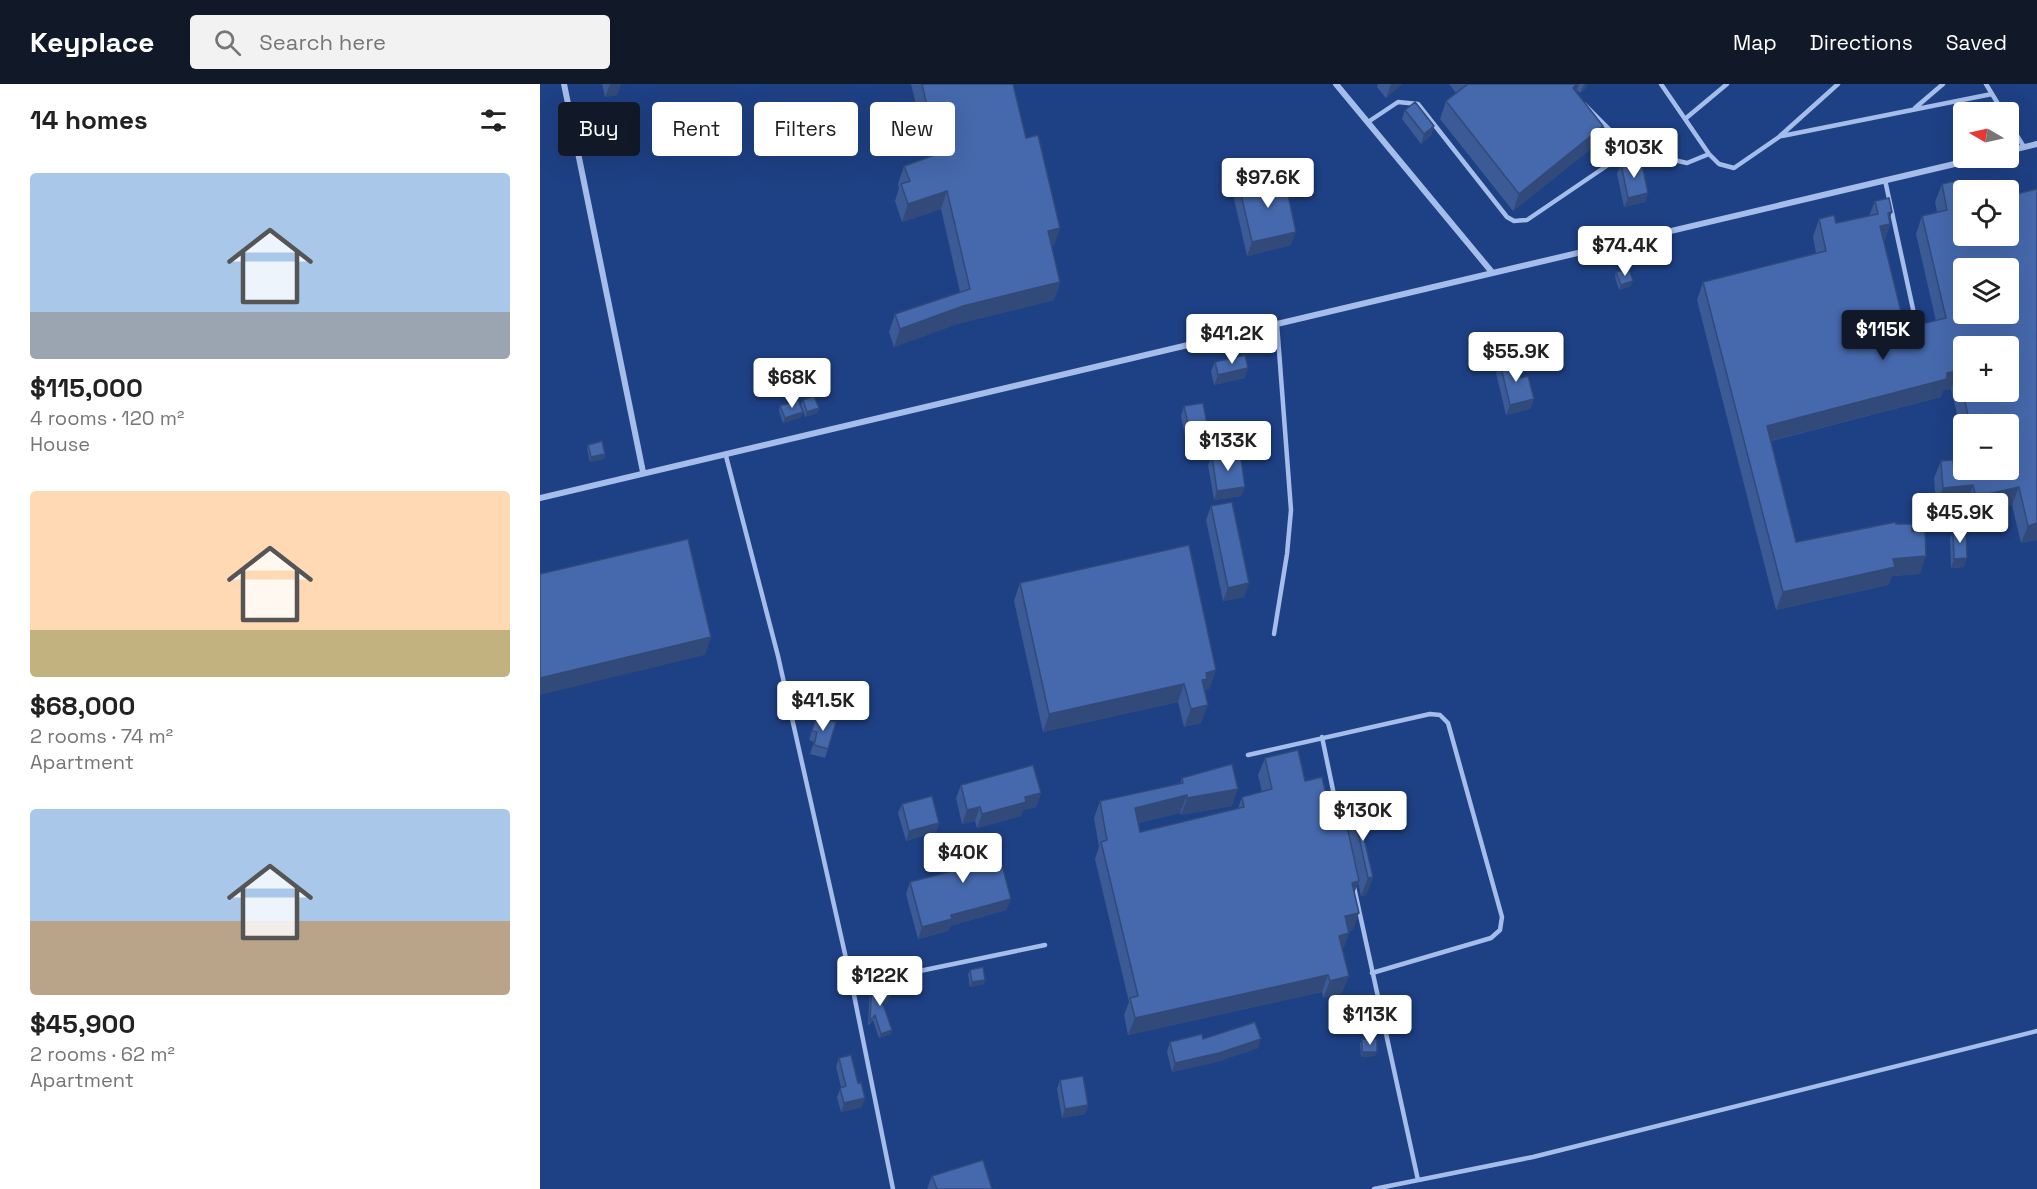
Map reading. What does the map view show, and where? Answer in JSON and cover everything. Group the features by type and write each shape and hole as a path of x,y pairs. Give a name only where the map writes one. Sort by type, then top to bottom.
{"street":[{"path":"564,84 643,472"},
{"path":"1336,84 1491,271"},
{"path":"2019,148 2037,144"},
{"path":"540,498 643,472 726,456 1491,271 1953,164"}],"lane":[{"path":"1661,84 1709,154 1719,164 1734,168 1779,137 1838,84"},
{"path":"1685,119 1727,84"},
{"path":"1913,110 1942,84"},
{"path":"1986,84 1997,102"},
{"path":"1779,137 1992,94"},
{"path":"1581,101 1630,150 1687,163 1709,154"},
{"path":"1368,122 1398,102 1418,104 1508,217 1514,221 1527,220 1630,150"},
{"path":"2019,139 2024,147"},
{"path":"1885,180 1919,337"},
{"path":"1274,634 1287,554 1291,510 1277,324"},
{"path":"726,456 778,656 852,985 893,1189"},
{"path":"1248,755 1430,714 1440,716 1448,723 1502,917 1500,930 1491,938 1371,972"},
{"path":"1322,737 1341,826"},
{"path":"1353,883 1418,1180"},
{"path":"852,985 1045,945"},
{"path":"1374,1189 1533,1157 2037,1031"}],"building":[{"path":"922,84 1013,84 1026,138 1038,135 1060,228 1048,231 1060,282 963,306 900,329 895,314 970,289 947,191 908,204 901,184 910,181 904,166 932,156 955,156 955,102 926,102"},
{"path":"1468,84 1577,84 1573,88 1603,126 1519,194 1446,101"},
{"path":"1415,102 1434,126 1424,134 1405,110"},
{"path":"1641,160 1648,193 1628,198 1621,164"},
{"path":"1284,176 1296,232 1252,242 1239,186"},
{"path":"1953,181 1953,246 2019,246 2019,193 2037,189 2037,523 2028,526 2019,487 1976,497 1973,485 1943,488 1941,461 1953,460 1953,480 2019,480 2019,414 1968,414 1965,402 2019,402 2019,336 1953,336 1953,372 1947,373 1947,379 1767,426 1796,542 1896,522 1896,524 1912,524 1912,531 1925,531 1926,556 1893,559 1895,567 1783,592 1703,282 1826,251 1819,219 1834,215 1836,223 1878,214 1875,201 1889,198 1892,212 1888,213 1890,224 1880,226 1905,328 1946,318 1922,216 1947,210 1942,184"},
{"path":"1629,269 1633,281 1621,285 1616,272"},
{"path":"1245,355 1248,368 1218,375 1215,362"},
{"path":"1517,359 1521,378 1528,376 1534,399 1510,405 1500,363"},
{"path":"814,396 819,408 807,412 803,400"},
{"path":"798,400 803,412 785,418 780,406"},
{"path":"1203,403 1208,429 1190,433 1184,406"},
{"path":"602,441 605,454 591,457 588,445"},
{"path":"1240,452 1245,487 1217,491 1212,456"},
{"path":"1232,502 1249,583 1228,588 1211,506"},
{"path":"1953,530 1966,530 1967,558 1954,559"},
{"path":"688,539 711,637 540,678 540,574"},
{"path":"1189,545 1216,670 1206,673 1207,679 1202,680 1208,705 1191,709 1184,684 1049,714 1020,583"},
{"path":"816,717 836,722 828,749 814,745 817,732 812,731"},
{"path":"1298,750 1305,781 1322,777 1330,812 1343,808 1359,881 1352,883 1359,913 1345,916 1349,933 1339,936 1349,976 1330,981 1328,975 1135,1018 1130,998 1138,996 1101,842 1107,840 1100,801 1183,783 1182,778 1232,764 1238,789 1187,798 1187,795 1135,808 1140,832 1244,807 1242,797 1272,789 1265,758"},
{"path":"1033,765 1041,793 1025,797 1026,802 982,814 980,807 967,810 961,785"},
{"path":"932,796 939,823 909,831 902,804"},
{"path":"1356,804 1373,877 1368,878 1352,805"},
{"path":"994,835 1011,899 951,915 952,919 922,927 910,882 960,869 954,845"},
{"path":"983,967 985,980 972,982 970,970"},
{"path":"872,981 875,981 878,989 882,984 892,993 883,1004 892,1030 881,1034 875,1015 870,1021"},
{"path":"1255,1022 1261,1039 1219,1053 1175,1063 1170,1042 1202,1034 1203,1039"},
{"path":"1362,1039 1377,1039 1377,1052 1362,1052"},
{"path":"851,1055 858,1083 861,1082 865,1098 844,1103 840,1088 846,1086 839,1058"},
{"path":"1083,1076 1088,1105 1065,1109 1060,1080"},
{"path":"983,1160 992,1189 937,1189 932,1176"}]}
